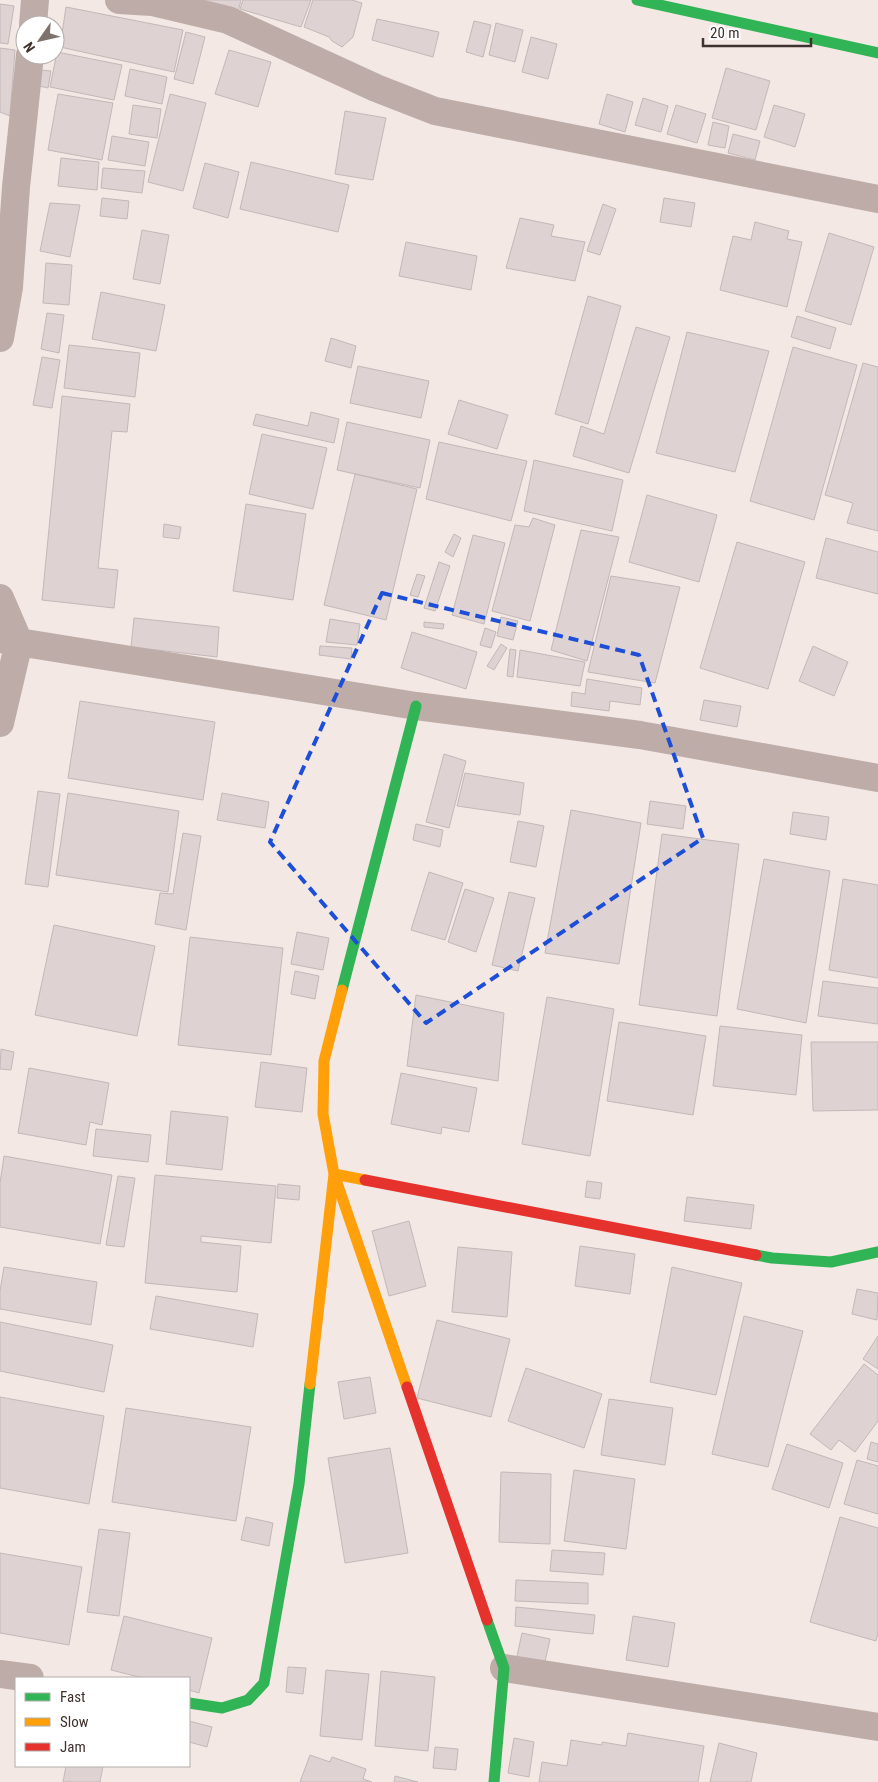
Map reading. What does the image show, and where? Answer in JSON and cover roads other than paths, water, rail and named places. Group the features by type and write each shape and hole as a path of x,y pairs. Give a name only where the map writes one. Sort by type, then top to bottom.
{"street":[{"path":"34,15 35,0"},
{"path":"119,0 152,2 228,20 376,88 435,111 878,199"},
{"path":"638,0 679,4 878,53"},
{"path":"0,338 9,287 8,184 28,65"},
{"path":"0,598 9,640 0,723"},
{"path":"9,640 416,706 640,735 878,778"},
{"path":"416,706 324,1061 323,1114 334,1174 504,1668 494,1782"},
{"path":"334,1174 772,1258 831,1262 878,1252"},
{"path":"190,1703 222,1708 248,1700 264,1683 299,1484 334,1174"},
{"path":"504,1668 878,1727"},
{"path":"0,1674 22,1677"}]}
